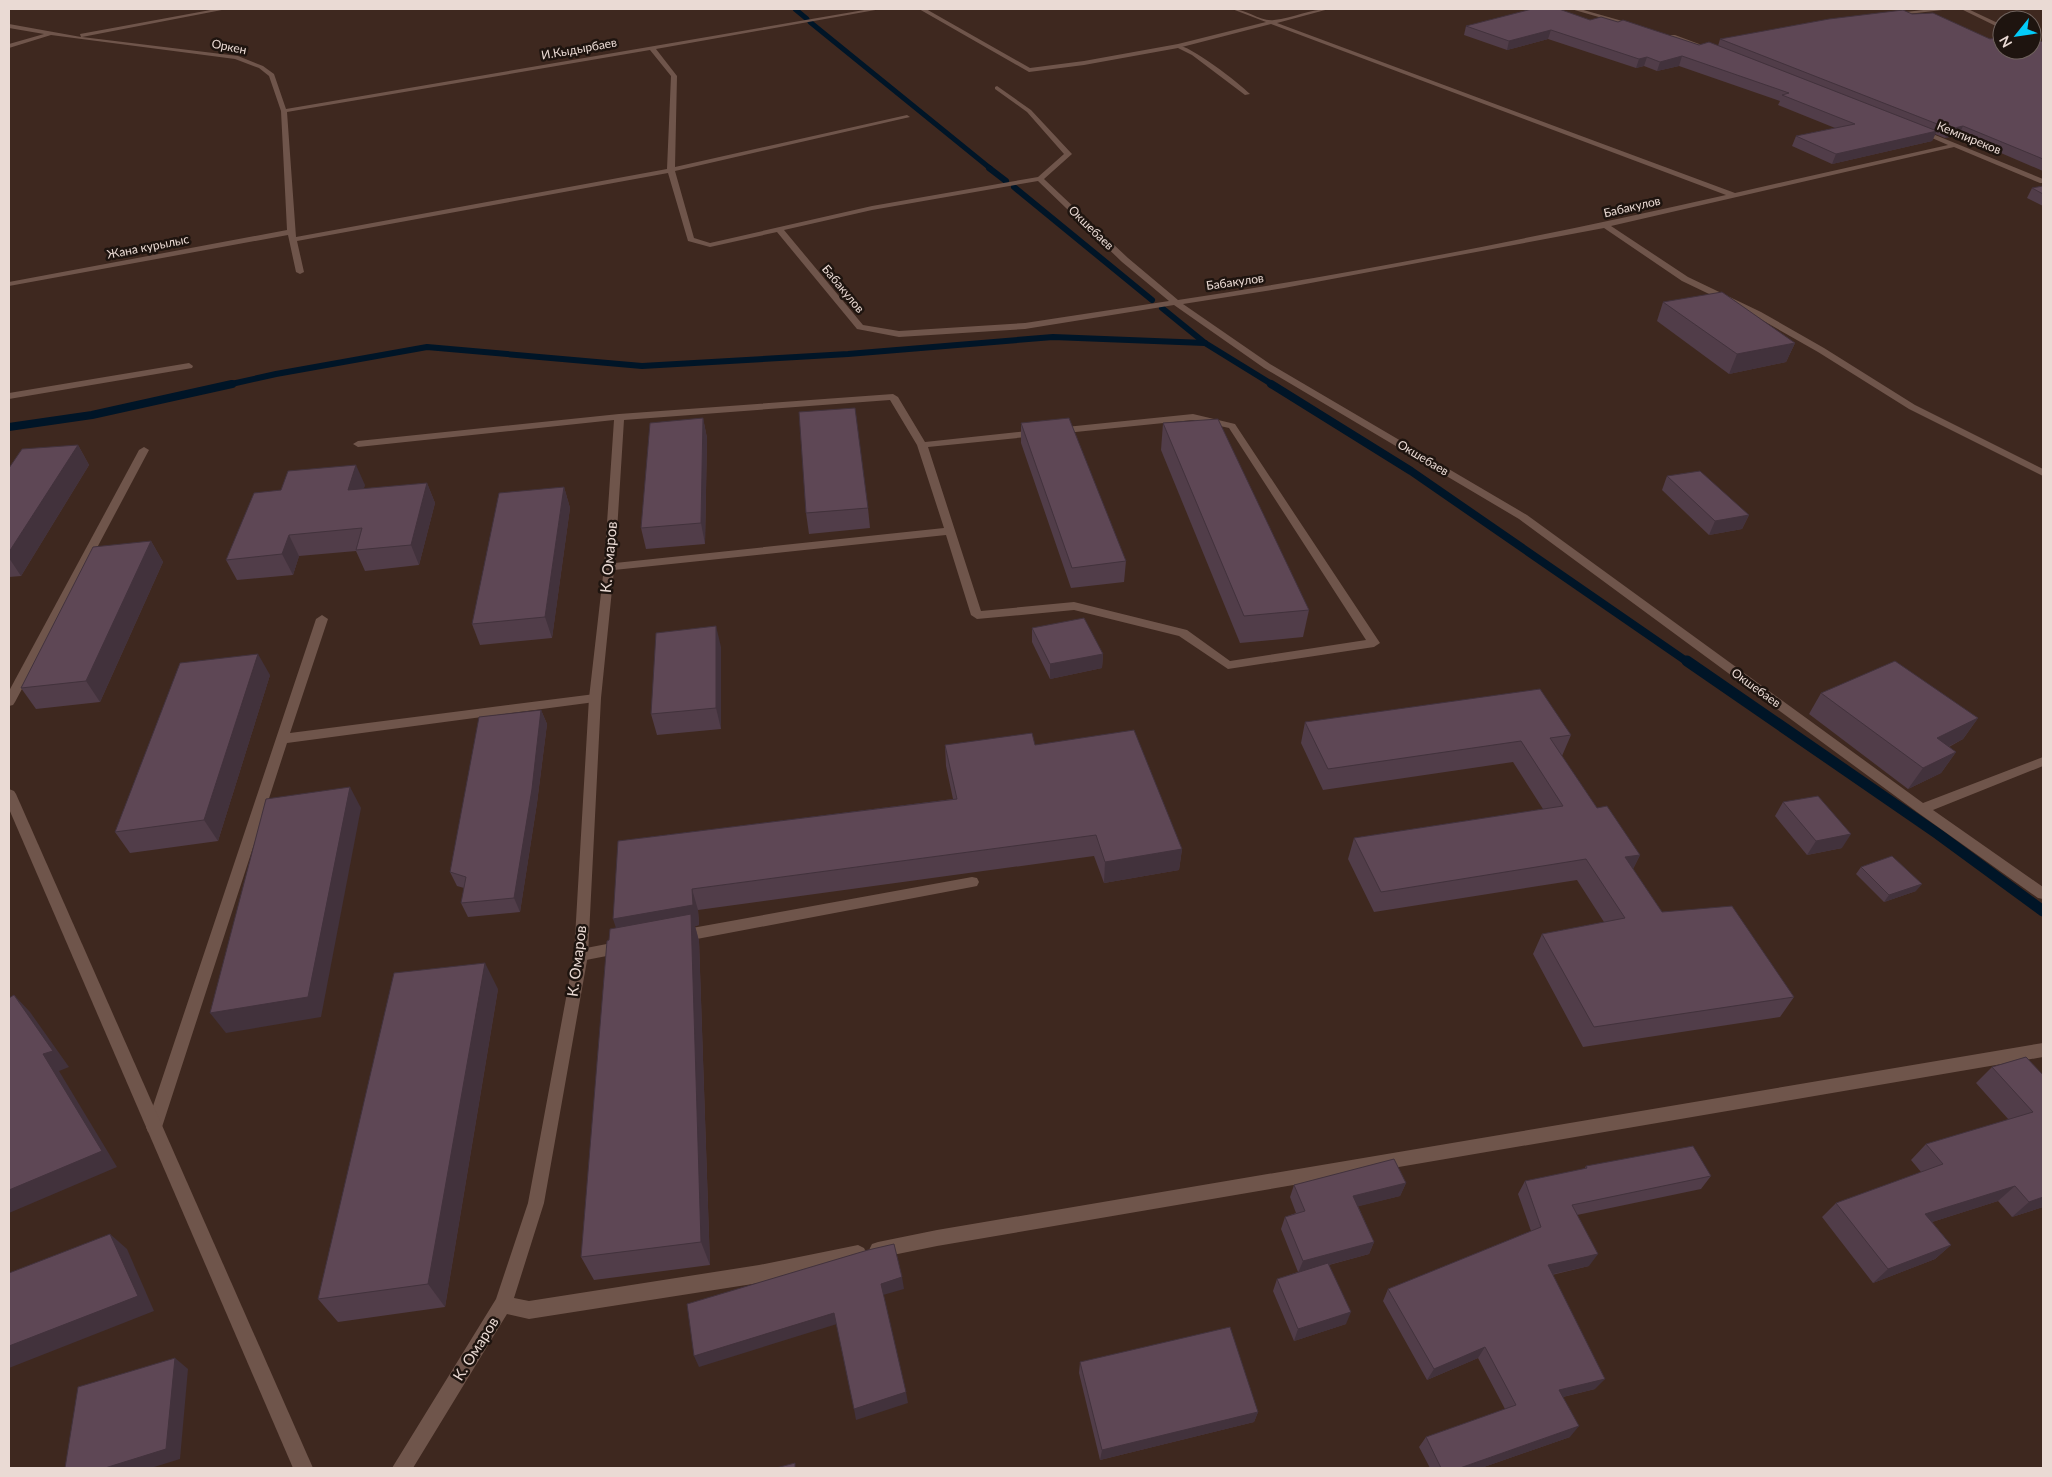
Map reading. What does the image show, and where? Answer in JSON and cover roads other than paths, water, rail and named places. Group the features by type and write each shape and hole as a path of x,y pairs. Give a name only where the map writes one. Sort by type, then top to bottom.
{"street":[{"path":"70,37 224,9"},
{"name":"И.Кыдырбаев","path":"284,111 878,9"},
{"path":"922,9 1030,70 1084,63 1178,46 1326,9"},
{"path":"1235,9 1419,76 1733,195"},
{"path":"1574,9 1647,28"},
{"path":"1884,15 1948,9"},
{"path":"1964,9 1992,22"},
{"name":"Оркен","path":"9,26 70,37 236,57 261,67 272,75 284,111 292,236 300,272"},
{"path":"9,46 51,34"},
{"path":"1664,34 1722,53"},
{"path":"1704,47 1714,44"},
{"path":"1178,46 1194,54 1248,94"},
{"path":"652,48 674,76 671,170 691,240 710,245 872,208 1040,179 1068,154 1029,111 997,88"},
{"name":"Жана курылыс","path":"9,284 671,170 907,117"},
{"name":"Кемпиреков","path":"1910,127 2043,181"},
{"name":"Бабакулов","path":"780,230 860,327 899,334 1025,326 1284,286 1605,225 1955,145"},
{"name":"Окшебаев","path":"1040,179 1125,260 1175,302 1267,366 1522,517 1922,809 2043,894"},
{"path":"1605,225 1685,279 1774,323 1821,350 1912,408 2043,473"},
{"path":"9,396 189,366"},
{"path":"358,444 619,417 893,397 922,445 977,615 1074,606 1183,632 1228,664 1374,643 1232,426 1193,417 922,445"},
{"name":"К. Омаров","path":"402,1468 504,1304 536,1203 581,954 595,698 610,567 619,417"},
{"path":"9,702 144,450"},
{"path":"610,567 949,531"},
{"path":"154,1127 322,619"},
{"path":"282,740 595,698"},
{"path":"1922,809 2043,761"},
{"path":"9,794 303,1468"},
{"path":"669,938 972,882"},
{"path":"581,954 639,944"},
{"path":"504,1304 529,1310 759,1274 937,1238 2043,1050"}],"waterway":[{"path":"795,9 807,19"},
{"path":"810,22 991,169"},
{"path":"989,168 1006,181"},
{"path":"1014,187 1152,300"},
{"path":"1162,308 1205,343"},
{"path":"227,385 276,374 427,347 642,366 848,354 1053,337 1205,343"},
{"path":"1205,343 1273,385"},
{"path":"9,427 92,415 232,384"},
{"path":"1271,384 1411,471 1689,663"},
{"path":"1687,661 1938,834 2043,911"}]}
